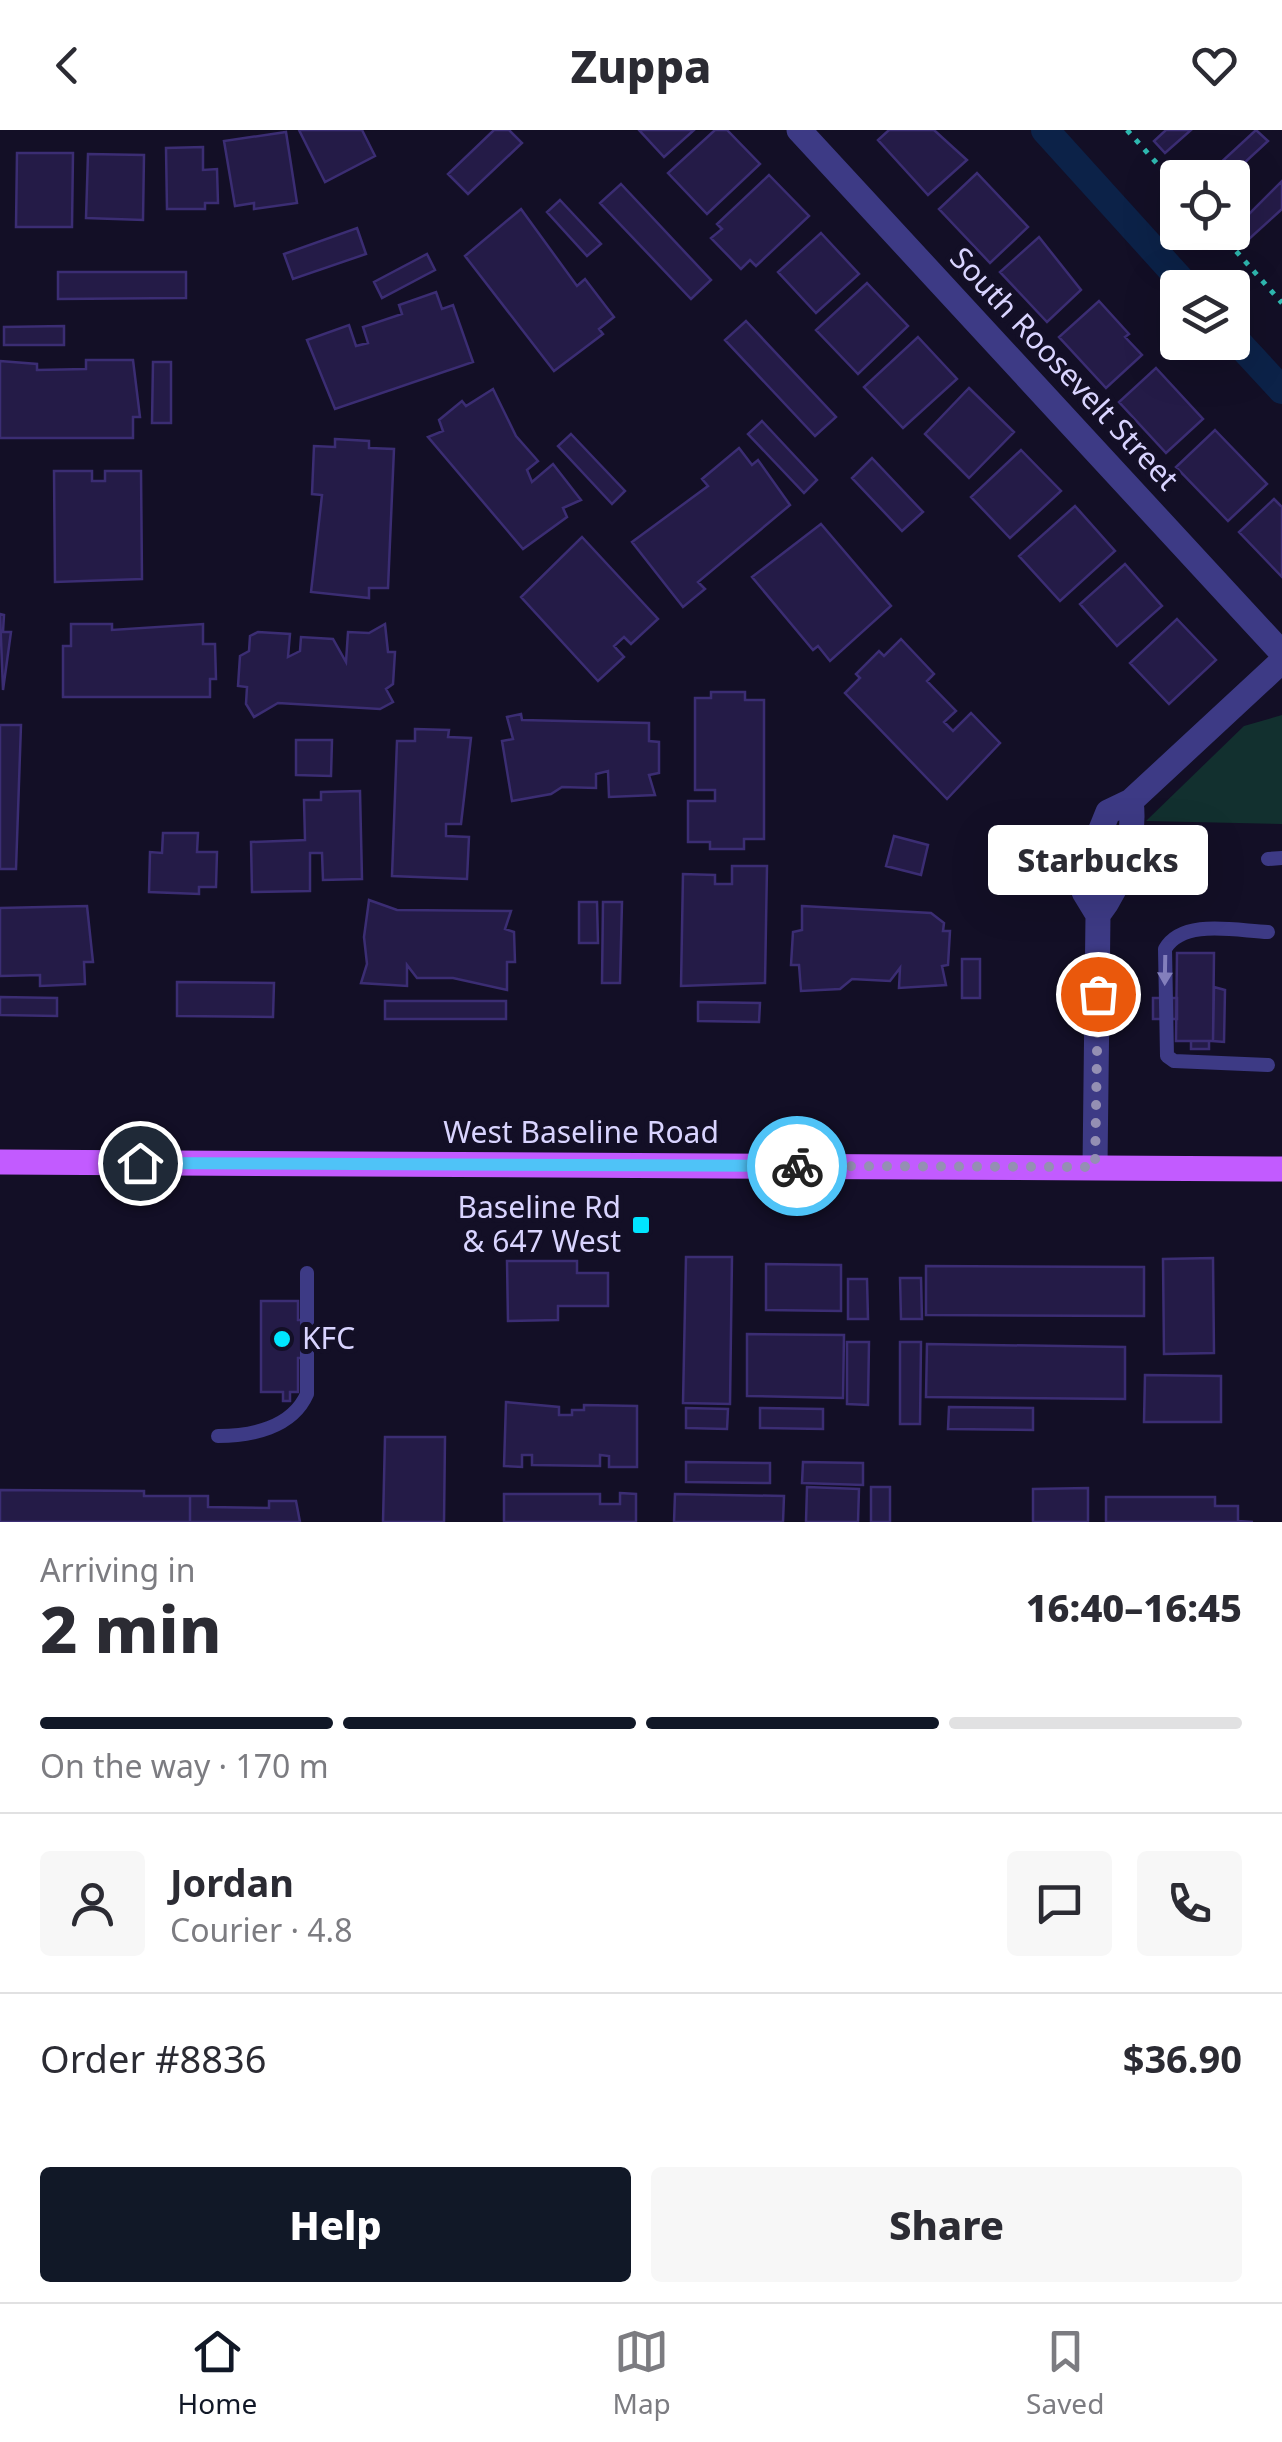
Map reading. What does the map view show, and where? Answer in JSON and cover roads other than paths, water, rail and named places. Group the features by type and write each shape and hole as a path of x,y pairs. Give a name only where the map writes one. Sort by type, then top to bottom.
{"main road":[{"name":"West Baseline Road","path":"0,1162 1282,1169"}],"street":[{"name":"South Roosevelt Street","path":"798,130 1282,653"},
{"path":"1095,1167 1098,915 1114,895 1134,824 1131,800 1282,660"}],"lane":[{"path":"1268,932 1192,930 1172,938 1165,949 1164,1036 1167,1056 1174,1061 1268,1065"},
{"path":"218,1436 259,1434 303,1404 308,1394 307,1272"}],"waterway":[{"path":"1045,130 1172,270"},
{"path":"1250,355 1282,390"}],"place":[{"name":"Starbucks","path":"1098,994"},
{"name":"Baseline Rd & 647 West","path":"641,1225"},
{"name":"KFC","path":"282,1339"}]}
